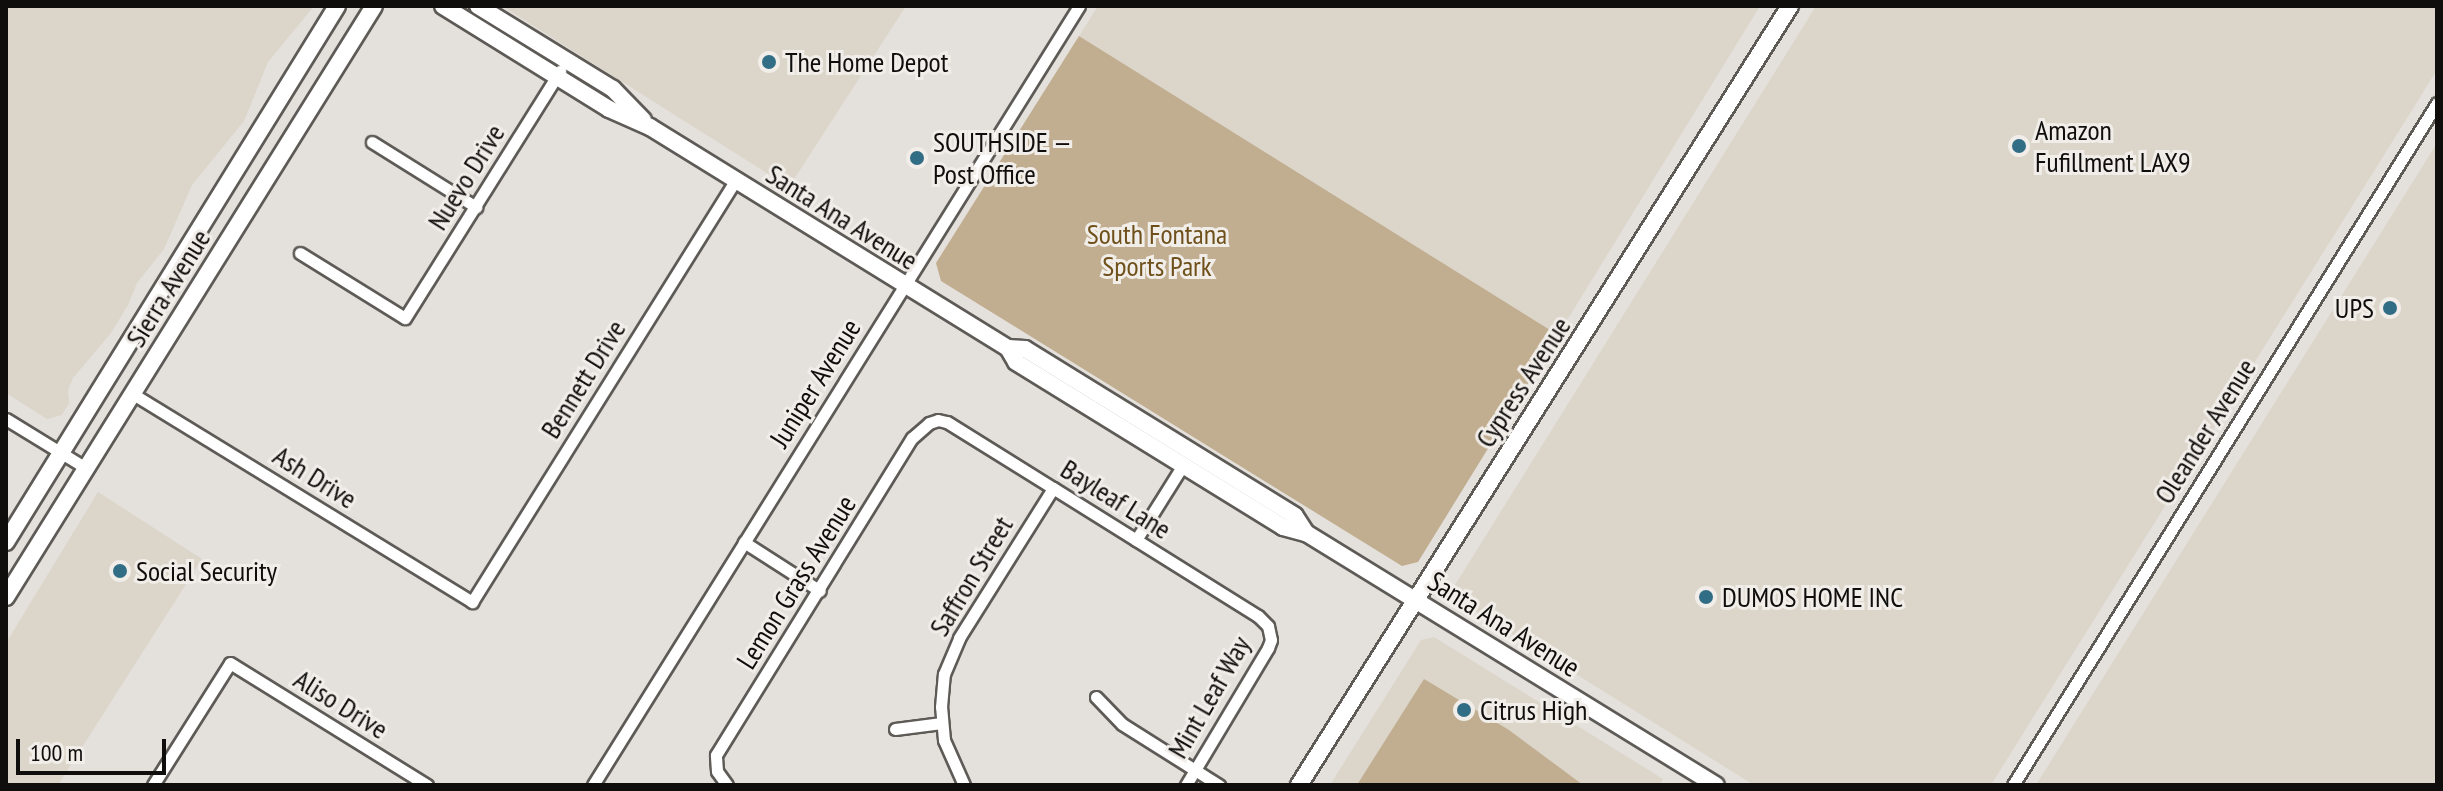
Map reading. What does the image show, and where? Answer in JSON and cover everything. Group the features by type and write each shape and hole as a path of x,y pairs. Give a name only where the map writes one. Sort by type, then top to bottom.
{"street":[{"name":"Sierra Avenue","path":"6,542 337,6"},
{"name":"Sierra Avenue","path":"6,597 374,6"},
{"name":"Santa Ana Avenue","path":"443,6 609,109 650,127 1008,348 1025,349 1295,516 1306,533"},
{"name":"Santa Ana Avenue","path":"478,6 613,89 650,127"},
{"name":"Juniper Avenue","path":"593,785 1079,6"},
{"name":"Cypress Avenue","path":"1299,785 1790,6"},
{"name":"Nuevo Drive","path":"300,253 405,318 566,60"},
{"name":"Oleander Avenue","path":"2013,785 2437,103"},
{"path":"372,142 476,207"},
{"name":"Bennett Drive","path":"472,602 735,181"},
{"name":"Santa Ana Avenue","path":"1008,348 1016,362 1283,527 1306,533 1716,785"},
{"name":"Ash Drive","path":"133,394 472,602"},
{"path":"6,419 86,468"},
{"name":"Bayleaf Lane","path":"929,423 947,422 1258,616 1271,633"},
{"name":"Lemon Grass Avenue","path":"727,785 717,771 716,755 912,438 929,423"},
{"path":"1136,540 1183,465"},
{"name":"Saffron Street","path":"964,785 950,758 942,723 941,691 952,652 1053,488"},
{"path":"744,542 820,591"},
{"name":"Mint Leaf Way","path":"1186,785 1268,648 1271,633"},
{"name":"Aliso Drive","path":"153,785 230,663 427,785"},
{"path":"1096,697 1115,719 1219,785"},
{"path":"895,729 942,723"}],"shaded area":[{"path":"6,6 314,6 268,62 244,121 192,185 164,249 137,283 111,333 73,378 68,390 69,403 62,415 47,419 6,393"},
{"path":"502,6 906,6 789,187"},
{"path":"1098,6 1760,6 1558,335 1079,36"},
{"path":"1816,6 2437,6 2437,70 1991,785 1754,785 1460,602 1455,585"},
{"path":"2437,143 2437,785 2036,785"},
{"path":"98,492 202,559 58,785 6,785 6,643"},
{"name":"Citrus High","path":"1434,637 1663,779 1660,785 1330,785 1421,640"}],"green space":[{"name":"South Fontana Sports Park","path":"1079,36 1558,335 1418,562 1402,566 941,281 936,263"},
{"path":"1424,679 1509,730 1583,785 1357,785"}],"place":[{"name":"The Home Depot","path":"769,62"},
{"name":"Amazon Fufillment LAX9","path":"2019,146"},
{"name":"SOUTHSIDE — Post Office","path":"917,158"},
{"name":"UPS","path":"2390,308"},
{"name":"Social Security","path":"120,571"},
{"name":"DUMOS HOME INC","path":"1706,597"},
{"name":"Citrus High","path":"1464,710"}]}
